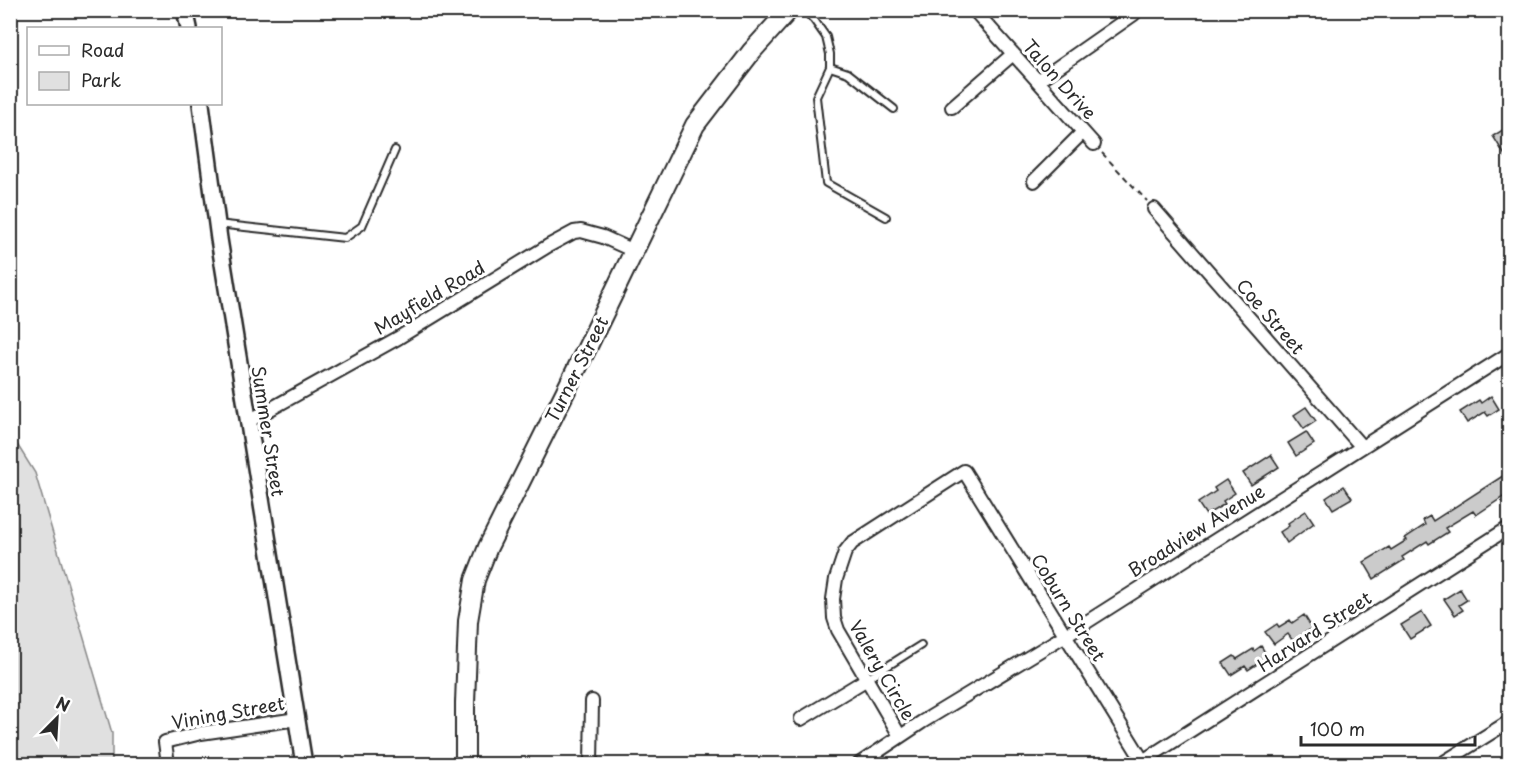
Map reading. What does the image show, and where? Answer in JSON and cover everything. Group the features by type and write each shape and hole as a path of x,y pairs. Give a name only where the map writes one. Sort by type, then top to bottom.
{"main road":[{"name":"Turner Street","path":"465,765 470,603 496,526 695,125 752,51 789,10"}],"street":[{"path":"185,10 189,27"},
{"name":"Talon Drive","path":"974,10 1094,144"},
{"path":"1038,81 1134,14"},
{"path":"952,107 1013,54"},
{"name":"Summer Street","path":"201,105 247,422 304,765"},
{"path":"1034,181 1083,132"},
{"name":"Coe Street","path":"1154,209 1361,446"},
{"name":"Mayfield Road","path":"247,422 398,338 574,232 591,233 634,251"},
{"name":"Broadview Avenue","path":"859,765 900,736 1065,635 1509,352"},
{"name":"Coburn Street","path":"964,471 1141,763"},
{"name":"Valery Circle","path":"900,736 838,630 834,618 833,599 836,579 845,552 852,543 964,471"},
{"name":"Harvard Street","path":"1141,763 1509,526"},
{"path":"801,719 867,679"},
{"path":"591,765 592,701"},
{"name":"Vining Street","path":"168,765 165,742 201,733 297,718"},
{"path":"1441,765 1509,721"}],"lane":[{"path":"804,10 826,37 830,54 830,68 816,97 826,183 886,217"},
{"path":"830,68 848,73 894,109"},
{"path":"217,224 345,238 362,226 395,150"},
{"path":"867,679 921,645"}],"path":[{"path":"1094,144 1154,209"}],"green space":[{"path":"10,433 35,473 112,733 112,764 11,764"}],"building":[{"path":"1509,126 1509,162 1493,136"},
{"path":"1491,396 1499,409 1488,416 1485,412 1467,423 1460,412 1479,400 1481,403"},
{"path":"1306,407 1316,421 1304,429 1294,415"},
{"path":"1306,432 1314,444 1296,456 1288,443"},
{"path":"1271,455 1279,467 1251,485 1243,473"},
{"path":"1509,472 1509,493 1476,515 1473,511 1445,528 1448,532 1429,544 1427,541 1402,557 1404,560 1374,579 1364,562 1389,547 1391,550 1407,540 1405,538 1425,525 1423,520 1430,516 1433,521"},
{"path":"1226,480 1235,493 1223,501 1225,504 1206,515 1198,503 1216,491 1214,488"},
{"path":"1344,486 1352,498 1333,509 1326,498"},
{"path":"1306,511 1314,523 1287,543 1280,532 1289,526 1288,523"},
{"path":"1460,589 1467,600 1459,605 1463,610 1455,615 1444,599"},
{"path":"1422,612 1431,626 1410,639 1401,625"},
{"path":"1304,615 1312,628 1293,641 1288,634 1274,644 1265,632 1277,624 1279,627 1290,620 1292,623"},
{"path":"1261,646 1268,657 1248,670 1245,666 1231,675 1223,663 1234,656 1237,659"}]}
